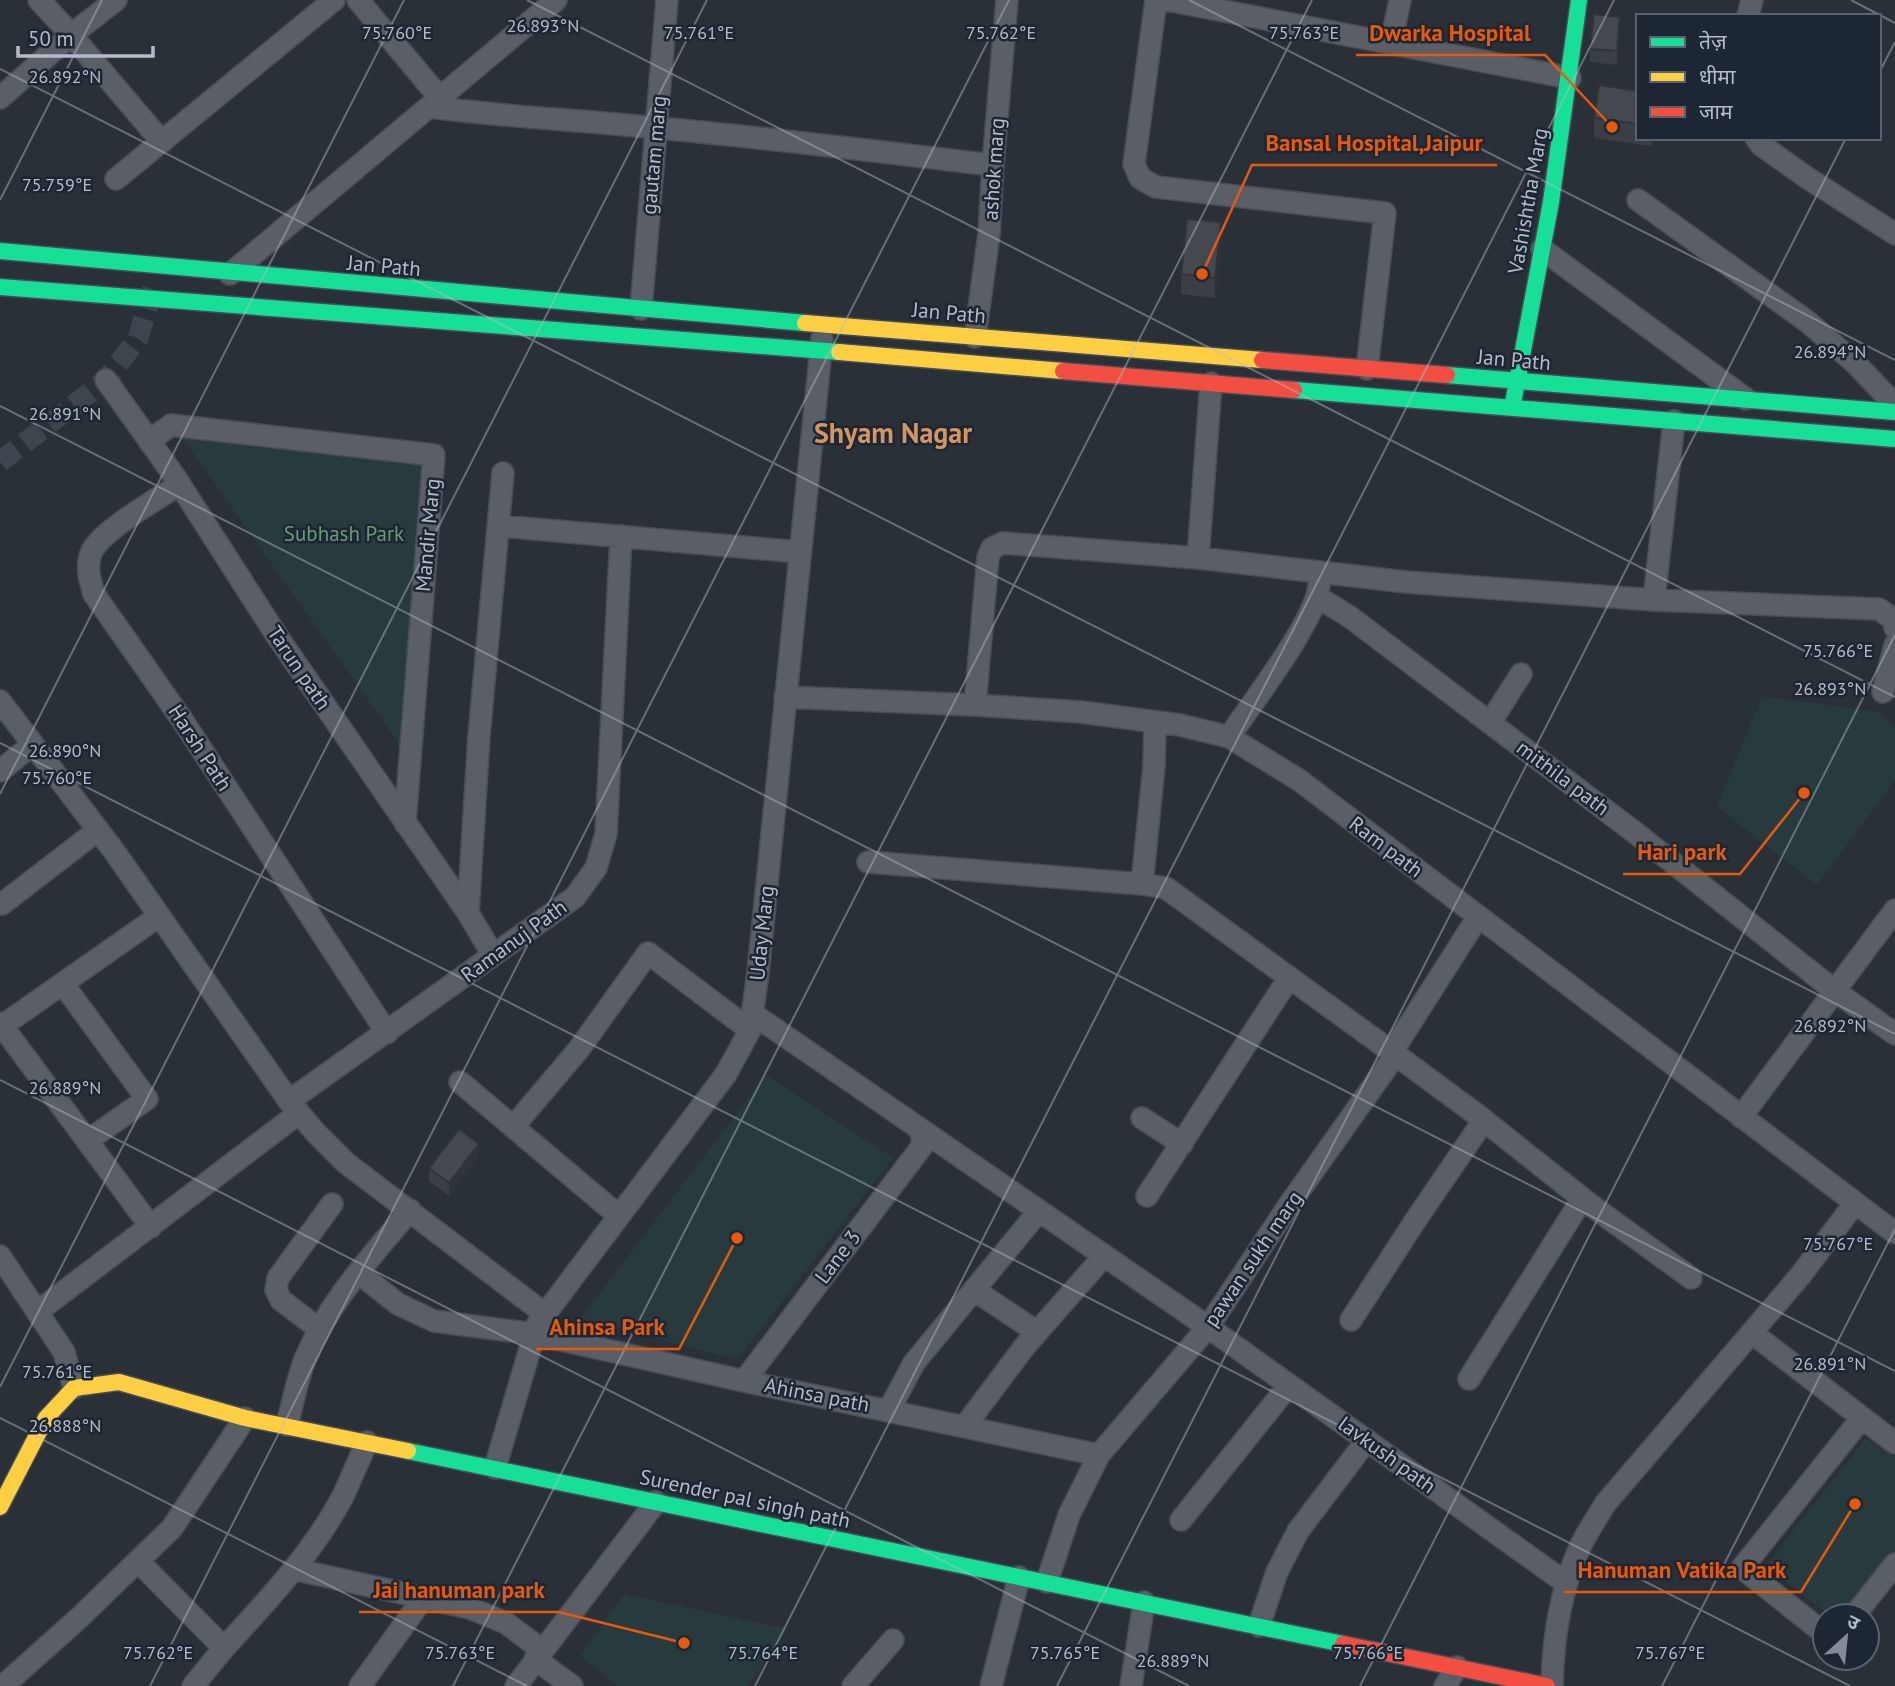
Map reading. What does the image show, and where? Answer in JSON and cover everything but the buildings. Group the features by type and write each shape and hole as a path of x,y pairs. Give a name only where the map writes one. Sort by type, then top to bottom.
{"street":[{"path":"38,0 162,142"},
{"path":"0,98 71,35 116,0"},
{"path":"116,178 334,0"},
{"path":"358,0 435,103 496,116 656,127 993,165"},
{"path":"230,274 556,0"},
{"name":"gautam marg","path":"641,309 667,0"},
{"name":"ashok marg","path":"975,337 989,234 1007,0"},
{"path":"1156,0 1134,164 1140,178 1156,187 1386,207 1367,369"},
{"path":"1167,0 1258,9 1391,43 1570,78"},
{"path":"1391,43 1400,0"},
{"name":"Vashishtha Marg","path":"1512,408 1542,249 1570,78 1579,0"},
{"path":"1759,140 1806,177 1895,234"},
{"path":"1638,200 1808,322 1855,362 1895,405"},
{"path":"1542,249 1747,400"},
{"name":"Jan Path","path":"0,251 230,274 641,309 1895,412"},
{"path":"0,287 1895,439"},
{"name":"Uday Marg","path":"495,1468 537,1325 726,1074 751,1022 823,324"},
{"name":"Tarun path","path":"106,380 180,485 277,636 468,913 493,955"},
{"path":"1198,558 1211,383"},
{"path":"1654,600 1674,421"},
{"name":"Mandir Marg","path":"149,441 171,425 434,455 405,822"},
{"path":"468,913 503,473"},
{"name":"Harsh Path","path":"180,485 106,535 92,552 88,574 94,594 183,721 387,1033"},
{"path":"499,526 800,552"},
{"name":"Ramanuj Path","path":"37,1312 151,1227 387,1033 575,897 596,868 606,834 621,536"},
{"path":"975,705 988,557 992,548 1003,542 1198,558 1406,582 1654,600 1880,610 1894,622"},
{"path":"1229,737 1298,634 1318,598 1320,572"},
{"name":"mithila path","path":"1318,598 1350,617 1633,831 1835,991 1895,1034"},
{"path":"1882,692 1895,645"},
{"path":"1490,723 1521,674"},
{"name":"Ram path","path":"786,697 1081,712 1180,725 1229,737 1299,780 1895,1233"},
{"path":"0,701 98,830 294,1107 315,1132 346,1163 545,1314"},
{"path":"1142,884 1154,766 1155,723"},
{"path":"0,771 33,744"},
{"path":"2,904 98,830"},
{"path":"868,862 1166,888 1394,1053 1484,1120 1582,1199 1691,1278"},
{"path":"1741,1117 1895,910"},
{"path":"151,1227 1,1025 159,916"},
{"name":"pawan sukh marg","path":"1047,1582 1069,1515 1099,1455 1208,1327 1394,1053 1478,917"},
{"name":"lavkush path","path":"513,1127 579,1049 648,953 1039,1211 1208,1327 1566,1583"},
{"path":"1147,1196 1289,978"},
{"path":"63,984 147,1099 87,1141"},
{"path":"460,1082 619,1216"},
{"path":"1142,1118 1182,1144"},
{"path":"1351,1320 1484,1120"},
{"name":"Lane 3","path":"744,1381 923,1146 921,1131"},
{"path":"1469,1379 1582,1199"},
{"path":"1550,1686 1553,1646 1566,1583 1580,1547 1605,1504 1800,1276 1855,1203"},
{"path":"318,1329 281,1300 276,1290 278,1278 332,1204"},
{"path":"287,1425 304,1360 318,1329 338,1298 410,1210"},
{"path":"889,1410 914,1363 1039,1211"},
{"path":"0,1256 64,1352 74,1388 46,1418 0,1507"},
{"path":"965,1426 1037,1332 1104,1256"},
{"name":"Ahinsa path","path":"359,1273 398,1304 434,1321 535,1334 744,1381 1099,1455"},
{"path":"974,1290 1037,1332"},
{"path":"1752,1333 1895,1443"},
{"name":"Surender pal singh path","path":"74,1388 119,1382 245,1418 1550,1686"},
{"path":"1181,1520 1289,1385"},
{"path":"3,1686 79,1618 172,1528 245,1418"},
{"path":"1811,1623 1742,1568 1861,1419"},
{"path":"1259,1626 1277,1572 1298,1531 1367,1440"},
{"path":"193,1686 293,1569 342,1497 366,1442"},
{"path":"516,1686 656,1502"},
{"path":"138,1561 224,1648"},
{"path":"1865,1602 1895,1564"},
{"path":"293,1569 470,1608 506,1623 572,1686"},
{"path":"991,1686 1019,1577"},
{"path":"360,1686 424,1597"},
{"path":"1132,1686 1144,1602"},
{"path":"853,1686 892,1640"},
{"path":"1445,1686 1457,1667"}],"green space":[{"name":"Subhash Park","path":"181,436 425,464 410,753 397,741"},
{"path":"1762,696 1880,712 1895,728 1895,780 1817,885 1717,807"},
{"path":"766,1075 893,1158 737,1360 581,1318"},
{"path":"1866,1438 1895,1457 1895,1550 1853,1602 1812,1602 1766,1565"},
{"path":"624,1594 788,1629 748,1686 618,1686 580,1656"}],"tunnel":[{"path":"0,462 106,380 138,338 153,288"}],"traffic: fast":[{"path":"1513,403 1551,202 1579,0"},
{"path":"0,251 805,323"},
{"path":"0,287 839,352"},
{"path":"1447,375 1895,412"},
{"path":"1294,390 1895,439"},
{"path":"408,1451 1343,1644"}],"traffic: slow":[{"path":"805,323 1262,360"},
{"path":"839,352 1063,371"},
{"path":"0,1507 46,1418 74,1388 119,1382 245,1418 408,1451"}],"traffic: jam":[{"path":"1262,360 1447,375"},
{"path":"1063,371 1294,390"},
{"path":"1343,1644 1547,1686"}],"place":[{"name":"Dwarka Hospital","path":"1612,127"},
{"name":"Bansal Hospital,Jaipur","path":"1202,274"},
{"name":"Hari park","path":"1804,793"},
{"name":"Ahinsa Park","path":"737,1238"},
{"name":"Hanuman Vatika Park","path":"1855,1504"},
{"name":"Jai hanuman park","path":"684,1643"}],"district":[{"name":"Shyam Nagar","path":"893,433"}]}
